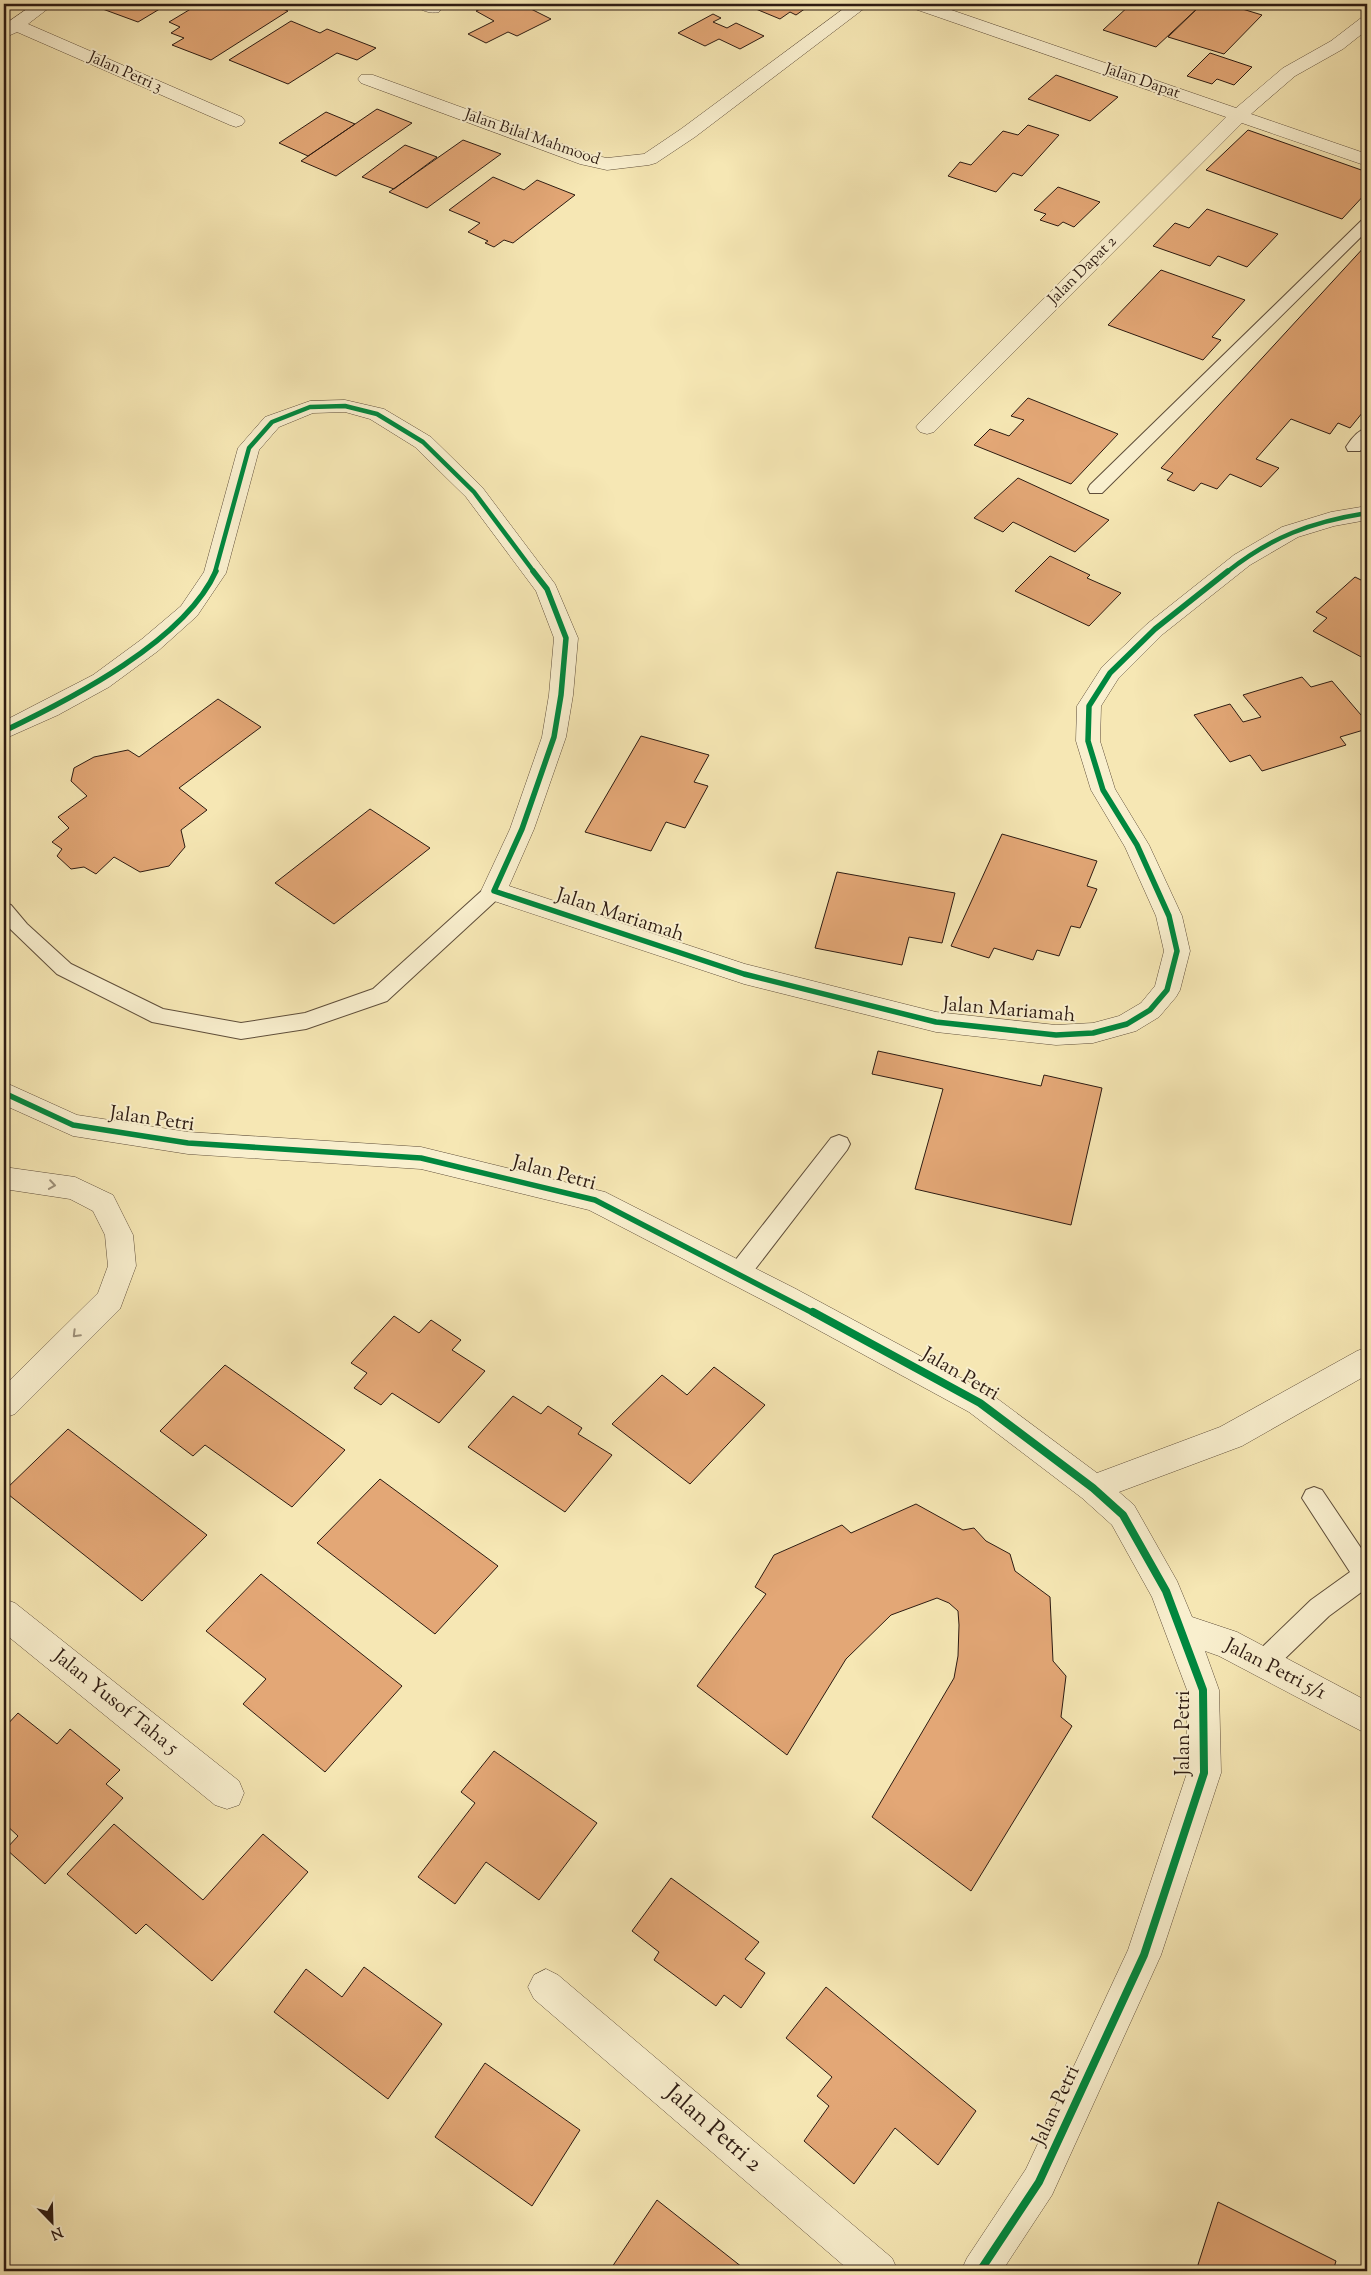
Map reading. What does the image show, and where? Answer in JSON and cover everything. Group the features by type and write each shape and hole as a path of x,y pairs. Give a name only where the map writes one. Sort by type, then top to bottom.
{"street":[{"path":"9,29 45,4"},
{"name":"Jalan Bilal Mahmood","path":"367,79 586,160 607,164 649,158 688,133 861,4"},
{"name":"Jalan Dapat","path":"918,4 1367,160"},
{"name":"Jalan Dapat 2","path":"927,427 1239,115 1289,72 1337,45 1367,22"},
{"name":"Jalan Petri 3","path":"9,29 236,121"},
{"path":"4,731 50,709 101,681 150,645 189,611 215,573 249,448 272,422 310,407 345,406 377,414 423,442 474,492 547,589 566,638 561,695 554,737 522,829 494,891"},
{"name":"Jalan Mariamah","path":"494,891 744,974 936,1022 1056,1035 1093,1033 1127,1024 1150,1010 1167,990 1177,951 1169,916 1137,845 1102,790 1088,741 1089,706 1110,672 1155,629 1242,560 1290,532 1330,519 1367,513"},
{"name":"Jalan Petri","path":"4,1093 73,1125 188,1143 421,1158 595,1200 980,1403 1093,1488 1123,1515 1166,1591 1203,1690 1204,1773 1144,1955 1039,2182 980,2271"},
{"path":"4,1178 74,1188 103,1203 119,1235 122,1266 110,1300 4,1405"},
{"path":"1093,1488 1231,1437 1367,1360"},
{"name":"Jalan Yusof Taha 5","path":"4,1614 227,1793"},
{"name":"Jalan Petri 5/1","path":"1180,1630 1226,1643 1367,1718"},
{"name":"Jalan Petri 2","path":"546,1987 879,2271"}],"lane":[{"path":"1096,489 1367,223"},
{"path":"1354,447 1367,433"},
{"path":"4,910 20,929 64,969 160,1016 241,1031 306,1021 380,995 494,891"},
{"path":"738,1274 839,1144"},
{"path":"1264,1663 1320,1608 1366,1576 1314,1498"}],"building":[{"path":"89,4 168,4 138,22"},
{"path":"199,4 270,4 288,11 211,60 172,45 184,38 171,33 180,27 169,22"},
{"path":"491,4 521,4 551,19 517,36 508,32 486,43 468,34 494,21 476,11"},
{"path":"756,4 806,4 802,6 806,8 796,15 790,12 780,19 751,7"},
{"path":"1131,4 1202,4 1156,47 1103,30"},
{"path":"1202,4 1226,4 1262,15 1224,54 1168,37"},
{"path":"713,14 721,18 713,22 727,28 736,23 764,36 740,49 719,39 705,46 678,33"},
{"path":"291,21 320,33 327,29 376,48 357,60 337,53 288,84 229,60"},
{"path":"1210,53 1252,67 1234,85 1217,79 1212,84 1187,76"},
{"path":"1056,75 1118,97 1090,121 1028,99"},
{"path":"377,109 412,123 336,176 301,161"},
{"path":"326,112 355,124 308,156 279,143"},
{"path":"1028,125 1059,135 1022,176 1013,173 996,192 948,176 960,162 971,165 1003,131 1018,135"},
{"path":"1248,130 1367,172 1367,192 1342,219 1206,170"},
{"path":"463,140 501,154 427,208 389,192"},
{"path":"405,145 437,157 394,189 362,177"},
{"path":"493,177 524,190 537,180 575,195 513,243 504,240 494,247 485,243 488,241 468,232 480,223 449,210"},
{"path":"1058,187 1100,202 1074,227 1063,222 1058,226 1040,220 1046,214 1034,210"},
{"path":"1207,209 1278,234 1247,267 1218,256 1210,266 1153,246 1175,223 1189,228"},
{"path":"1367,244 1367,407 1350,428 1338,423 1330,434 1291,419 1256,459 1279,468 1261,487 1230,474 1217,489 1201,483 1194,491 1167,480 1173,473 1161,468"},
{"path":"1161,270 1245,300 1212,337 1221,340 1203,360 1108,325"},
{"path":"1028,398 1118,434 1071,484 974,445 990,429 1009,436 1024,420 1011,416"},
{"path":"1018,478 1109,520 1075,552 1013,522 1003,532 974,518"},
{"path":"1050,556 1090,575 1087,578 1121,593 1089,626 1015,591"},
{"path":"1355,577 1367,583 1367,657 1365,659 1313,631 1327,618 1316,612"},
{"path":"1302,677 1311,687 1332,681 1367,722 1367,729 1340,737 1346,745 1262,771 1250,755 1230,762 1194,715 1230,704 1243,722 1261,717 1243,695"},
{"path":"218,699 261,727 179,788 207,810 181,830 185,847 169,866 140,872 114,857 96,874 84,867 71,869 57,856 62,849 52,842 69,828 58,817 87,796 71,781 74,768 94,757 128,750 139,757"},
{"path":"641,736 709,755 694,782 708,786 685,828 666,822 651,851 585,832"},
{"path":"370,809 430,848 334,924 275,883"},
{"path":"1002,834 1097,861 1087,886 1097,889 1080,928 1071,926 1059,956 1037,950 1033,960 994,948 989,958 951,946"},
{"path":"837,872 955,893 942,943 909,937 902,965 815,948"},
{"path":"878,1051 1041,1086 1044,1075 1102,1088 1071,1225 915,1189 943,1089 872,1074"},
{"path":"394,1316 419,1333 431,1320 461,1340 452,1350 485,1371 439,1423 392,1393 381,1405 354,1388 367,1373 351,1363"},
{"path":"225,1365 345,1450 292,1507 205,1445 193,1456 160,1431"},
{"path":"714,1367 765,1405 690,1484 612,1424 662,1375 687,1395"},
{"path":"513,1396 541,1414 548,1406 582,1428 578,1434 612,1455 565,1512 468,1447"},
{"path":"68,1429 207,1535 142,1601 4,1491"},
{"path":"380,1479 498,1566 435,1634 317,1543"},
{"path":"916,1504 963,1530 974,1528 986,1541 1010,1554 1015,1571 1050,1597 1053,1661 1066,1676 1061,1717 1072,1726 971,1891 872,1817 954,1678 958,1656 959,1625 958,1611 949,1603 937,1598 891,1615 846,1659 787,1755 697,1686 766,1594 755,1587 774,1555 842,1525 851,1533"},
{"path":"261,1574 402,1686 325,1772 243,1704 266,1679 206,1631"},
{"path":"18,1713 57,1744 70,1729 120,1770 106,1784 123,1798 45,1884 6,1849 18,1836 4,1823 4,1728"},
{"path":"494,1751 597,1823 539,1900 486,1862 455,1904 418,1877 475,1803 461,1792"},
{"path":"114,1824 203,1900 263,1834 308,1872 212,1981 146,1924 136,1934 67,1874"},
{"path":"671,1878 759,1942 745,1959 765,1973 741,2008 724,1995 716,2006 654,1960 659,1952 632,1931"},
{"path":"364,1967 442,2024 388,2099 274,2012 306,1969 342,1997"},
{"path":"826,1987 976,2111 938,2165 895,2128 854,2184 804,2141 829,2106 817,2096 832,2077 786,2038"},
{"path":"485,2063 580,2130 532,2206 435,2137"},
{"path":"657,2200 747,2271 610,2270"},
{"path":"1218,2202 1336,2261 1333,2271 1196,2271"}],"cycle path":[{"path":"4,731 50,709 101,681 150,645 189,611 215,573 249,448 272,422 310,407 345,406 377,414 423,442 474,492 547,589 566,638 561,695 554,737 522,829 494,891 744,974 936,1022 1056,1035 1093,1033 1127,1024 1150,1010 1167,990 1177,951 1169,916 1137,845 1103,790 1088,741 1089,706 1110,673 1155,629 1242,560 1290,532 1331,519 1367,513"},
{"path":"4,1093 73,1125 188,1143 421,1158 595,1200 786,1298 980,1403 1093,1488 1123,1515 1166,1591 1203,1690 1204,1773 1144,1955 1039,2182 980,2271"}]}
